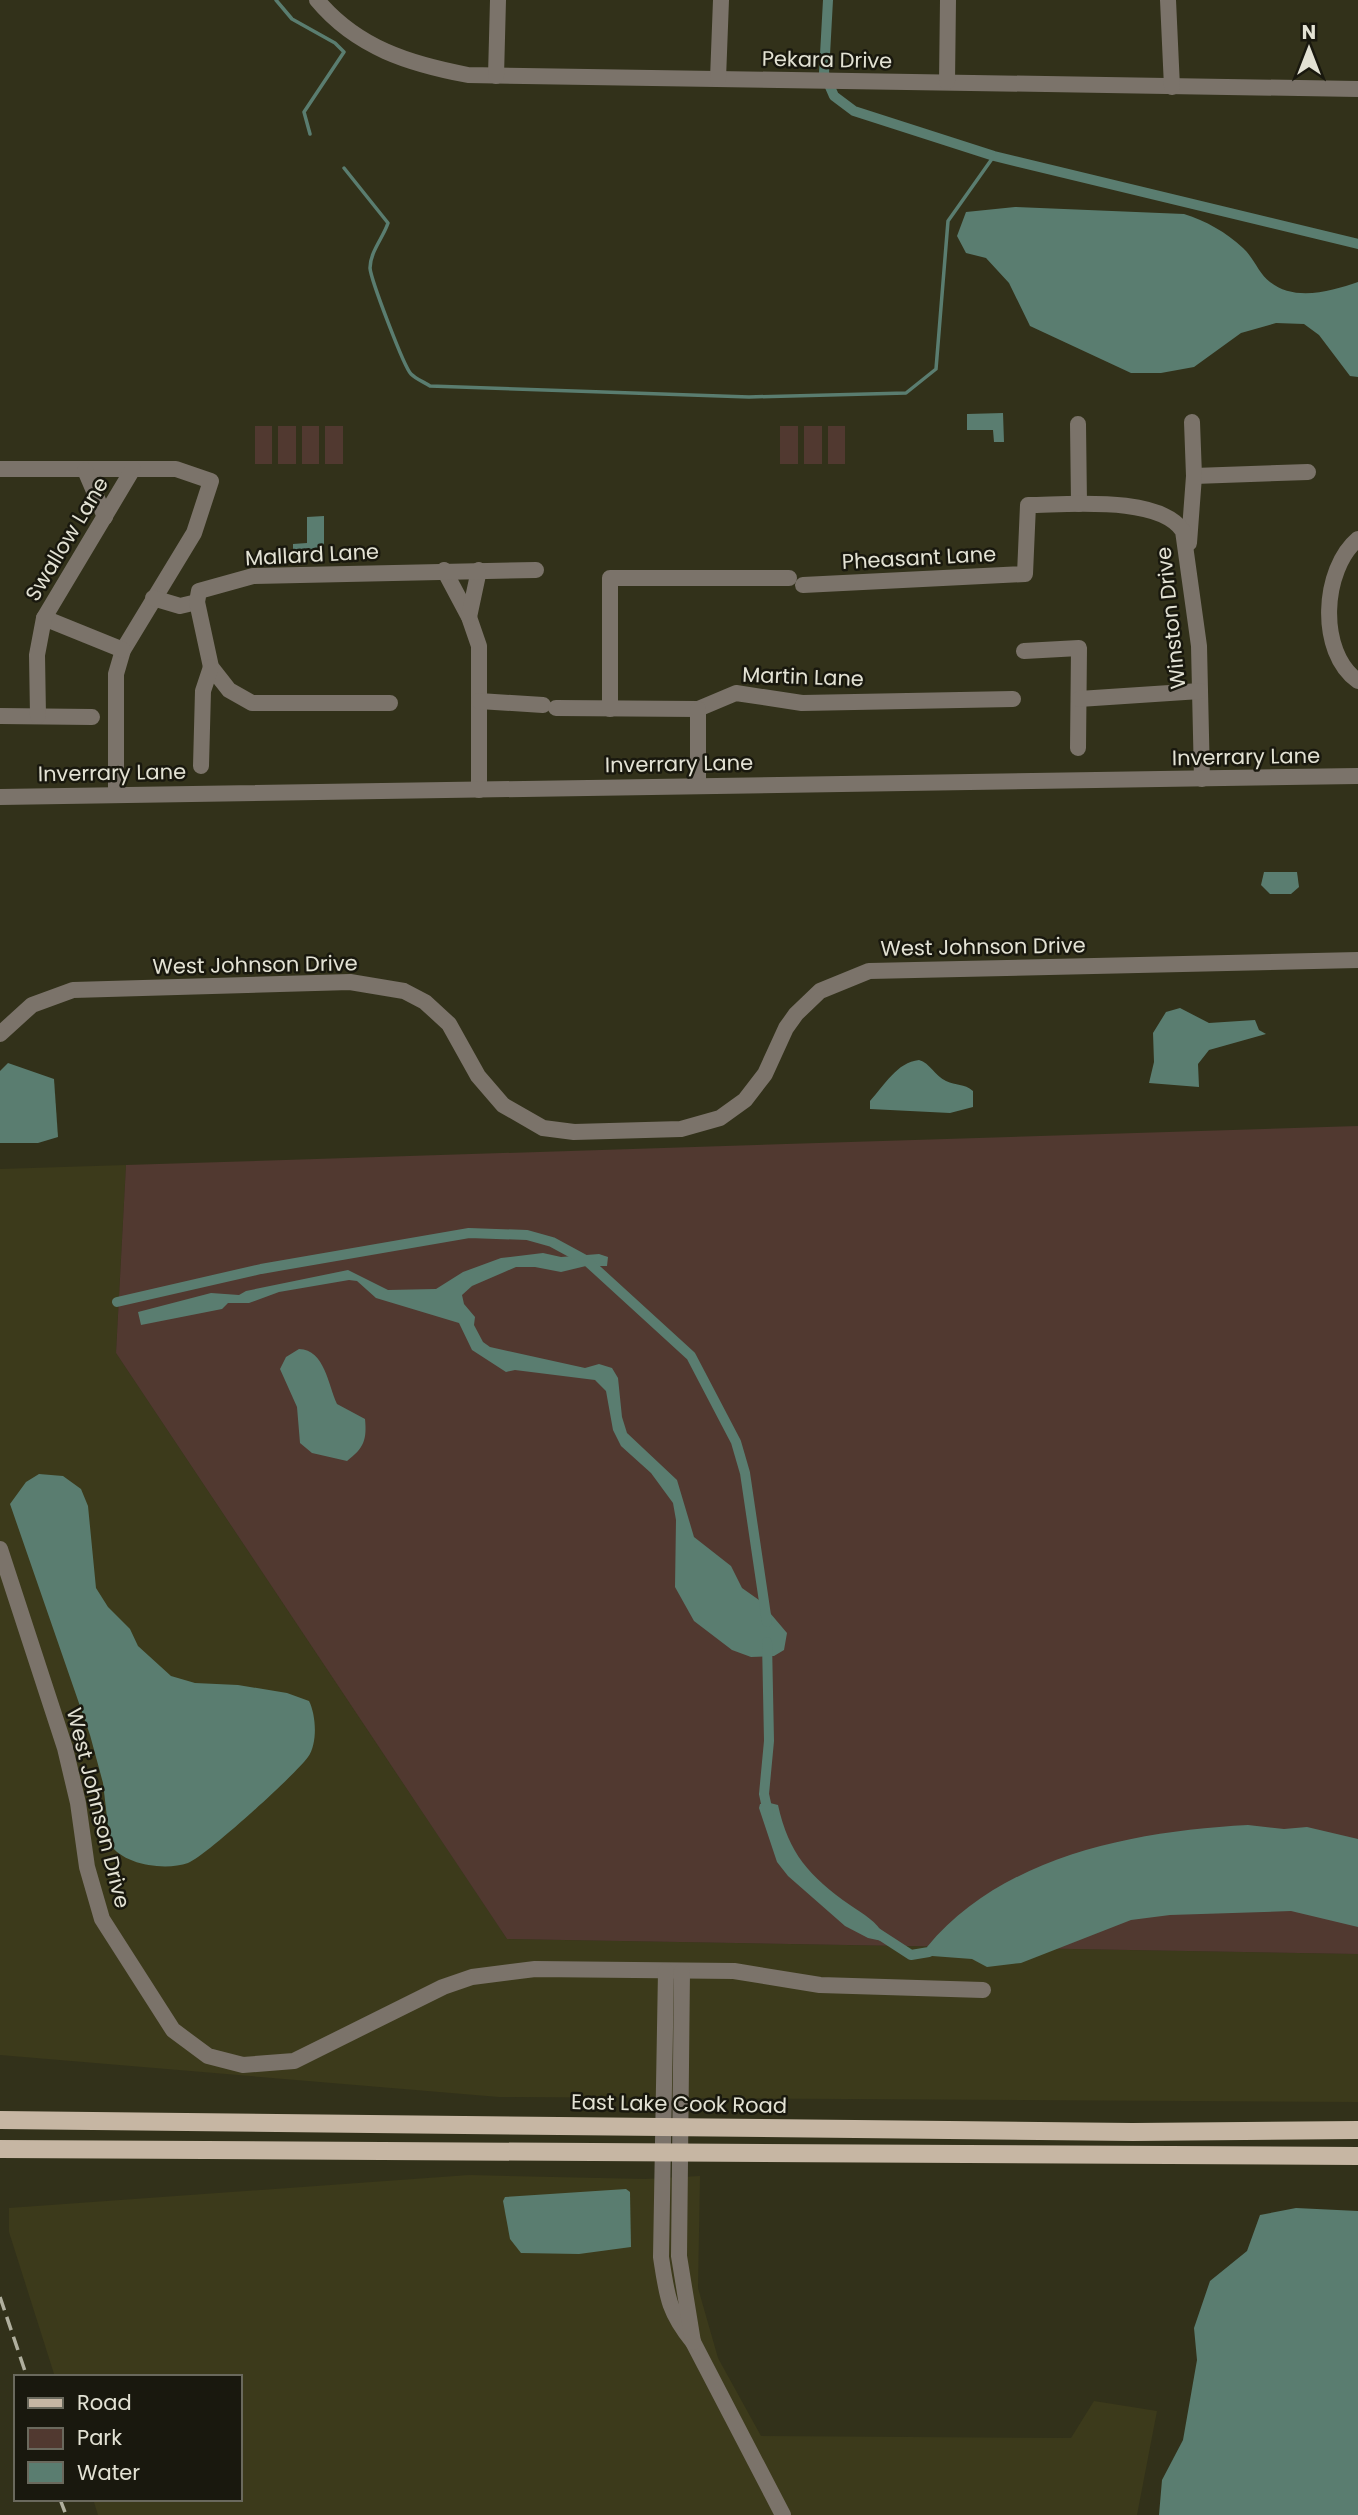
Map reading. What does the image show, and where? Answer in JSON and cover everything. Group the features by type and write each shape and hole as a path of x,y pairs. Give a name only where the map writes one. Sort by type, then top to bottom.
{"main road":[{"name":"East Lake Cook Road","path":"9,2120 663,2127 1358,2130"},
{"path":"1247,2131 1247,2156"},
{"path":"8,2149 1358,2156"}],"street":[{"name":"Pekara Drive","path":"317,0 345,28 392,55 425,67 468,75 1358,89"},
{"path":"496,76 498,0"},
{"path":"718,79 720,0"},
{"path":"947,82 948,0"},
{"path":"1168,0 1172,87"},
{"path":"1188,567 1194,475 1192,422"},
{"path":"1078,424 1080,505"},
{"path":"0,469 176,470 211,481 194,533 123,650 116,674 116,793"},
{"path":"85,470 105,517"},
{"name":"Swallow Lane","path":"38,716 37,655 44,618 133,470"},
{"path":"1194,475 1308,472"},
{"name":"Winston Drive","path":"1026,563 1028,505 1112,504 1166,516 1178,524 1183,531 1199,646 1202,779"},
{"path":"1358,539 1338,562 1330,601 1333,642 1339,662 1358,681"},
{"name":"Pheasant Lane","path":"610,709 610,578 769,578 796,581 1025,574 1026,563"},
{"path":"479,790 479,646 469,617 444,570 536,570"},
{"name":"Mallard Lane","path":"197,602 198,591 253,576 444,570"},
{"path":"469,617 480,570"},
{"path":"153,598 180,606 197,602 211,667 229,691 252,703 390,703"},
{"path":"44,618 123,650"},
{"path":"1024,651 1079,648 1078,748"},
{"path":"201,766 203,691 211,667"},
{"path":"1079,699 1200,691"},
{"name":"Martin Lane","path":"479,701 584,710 698,709 736,693 802,703 1013,699"},
{"path":"698,709 698,785"},
{"path":"0,716 92,717"},
{"name":"Inverrary Lane","path":"0,797 116,793 1358,776"},
{"name":"West Johnson Drive","path":"0,1034 32,1005 73,990 354,983 404,991 441,1014 489,1090 503,1105 523,1118 561,1131 681,1129 720,1118 745,1100 765,1074 796,1014 820,991 869,971 1358,960"},
{"name":"West Johnson Drive","path":"0,1549 65,1748 79,1803 87,1867 102,1919 154,2005 173,2030 191,2046 208,2056 243,2065 295,2061 443,1987 472,1977 535,1969 734,1971 820,1985 983,1990"},
{"path":"674,1971 663,2127 671,2151 679,2256 693,2342 783,2515"},
{"path":"671,2151 681,2127 674,1971"}],"shaded area":[{"path":"126,1165 116,1353 507,1939 1358,1954 1358,2102 499,2097 0,2055 0,1169"},
{"path":"469,2175 645,2179 700,2176 698,2288 718,2358 761,2436 1071,2438 1094,2401 1157,2411 1137,2515 98,2515 94,2501 242,2501 242,2375 54,2375 9,2232 9,2208"}],"green space":[{"path":"255,426 272,426 272,464 255,464"},
{"path":"278,426 296,426 296,464 278,464"},
{"path":"302,426 319,426 319,464 302,464"},
{"path":"325,426 343,426 343,464 325,464"},
{"path":"780,426 798,426 798,464 780,464"},
{"path":"804,426 822,426 822,464 804,464"},
{"path":"828,426 845,426 845,464 828,464"},
{"path":"1358,1126 1358,1954 507,1939 116,1353 126,1165"}],"water":[{"path":"1015,207 1184,214 1230,237 1247,252 1266,279 1280,288 1291,292 1314,293 1358,282 1358,377 1350,376 1319,335 1304,324 1276,323 1241,333 1194,367 1161,373 1131,373 1030,326 1009,283 986,258 966,253 957,236 966,212"},
{"path":"1003,413 1004,442 994,442 993,430 967,430 967,414"},
{"path":"324,516 324,554 293,554 293,544 307,543 307,517"},
{"path":"1264,872 1297,872 1299,887 1291,894 1270,894 1261,885"},
{"path":"1180,1008 1209,1023 1255,1020 1259,1030 1266,1034 1209,1050 1198,1064 1199,1087 1149,1083 1154,1062 1153,1033 1166,1012"},
{"path":"919,1060 942,1079 973,1091 973,1107 950,1113 870,1109 870,1101 898,1070"},
{"path":"8,1063 54,1079 58,1137 38,1143 0,1143 0,1071"},
{"path":"543,1253 561,1257 599,1254 608,1257 607,1266 586,1266 561,1272 516,1267 472,1286 462,1295 464,1304 475,1317 474,1325 483,1342 490,1347 585,1368 599,1364 612,1368 618,1378 622,1417 627,1433 677,1480 694,1537 731,1566 742,1588 759,1600 787,1633 784,1650 774,1656 751,1657 732,1650 694,1621 675,1587 676,1520 673,1503 651,1473 621,1446 613,1430 606,1391 595,1380 515,1370 506,1372 472,1350 459,1323 376,1298 357,1281 349,1280 279,1292 249,1303 228,1303 222,1309 141,1325 138,1312 211,1293 239,1295 246,1291 348,1270 388,1290 436,1289 463,1272 501,1258"},
{"path":"299,1349 315,1355 320,1362 337,1404 365,1419 363,1443 347,1461 312,1453 300,1443 297,1407 280,1369 286,1357"},
{"path":"39,1474 63,1476 81,1489 88,1506 96,1588 108,1607 130,1629 138,1646 171,1676 195,1683 238,1685 287,1693 309,1701 315,1737 308,1757 250,1814 213,1846 188,1863 168,1866 145,1864 124,1857 110,1844 103,1783 90,1735 10,1504 26,1482"},
{"path":"760,1804 778,1805 788,1837 812,1874 874,1922 885,1937 882,1941 868,1938 845,1926 788,1876 777,1862 759,1808"},
{"path":"1248,1825 1284,1829 1307,1827 1358,1839 1358,1927 1291,1911 1170,1915 1131,1920 1021,1963 987,1967 972,1959 932,1956 927,1947 958,1916 993,1890 1032,1870 1074,1854 1161,1834"},
{"path":"626,2189 630,2192 631,2247 579,2254 521,2253 510,2239 503,2201 505,2197"},
{"path":"1296,2208 1358,2211 1358,2515 1159,2515 1162,2480 1183,2440 1197,2360 1194,2328 1210,2281 1247,2251 1260,2215"}],"waterway":[{"path":"276,0 292,19 335,43 344,52 304,112 310,134"},
{"path":"828,0 824,73 834,96 854,111 994,156 1358,244"},
{"path":"344,168 388,223 372,256 372,276 407,368 413,376 430,386 749,397 906,393 936,369 948,221 994,156"},
{"path":"117,1302 261,1269 469,1233 527,1235 552,1242 587,1261 691,1356 736,1442 745,1473 767,1622"},
{"path":"767,1642 769,1741 764,1794 769,1817"},
{"path":"874,1931 911,1955 929,1952"}],"railway":[{"path":"0,2297 26,2375"},
{"path":"61,2501 66,2515"}]}
